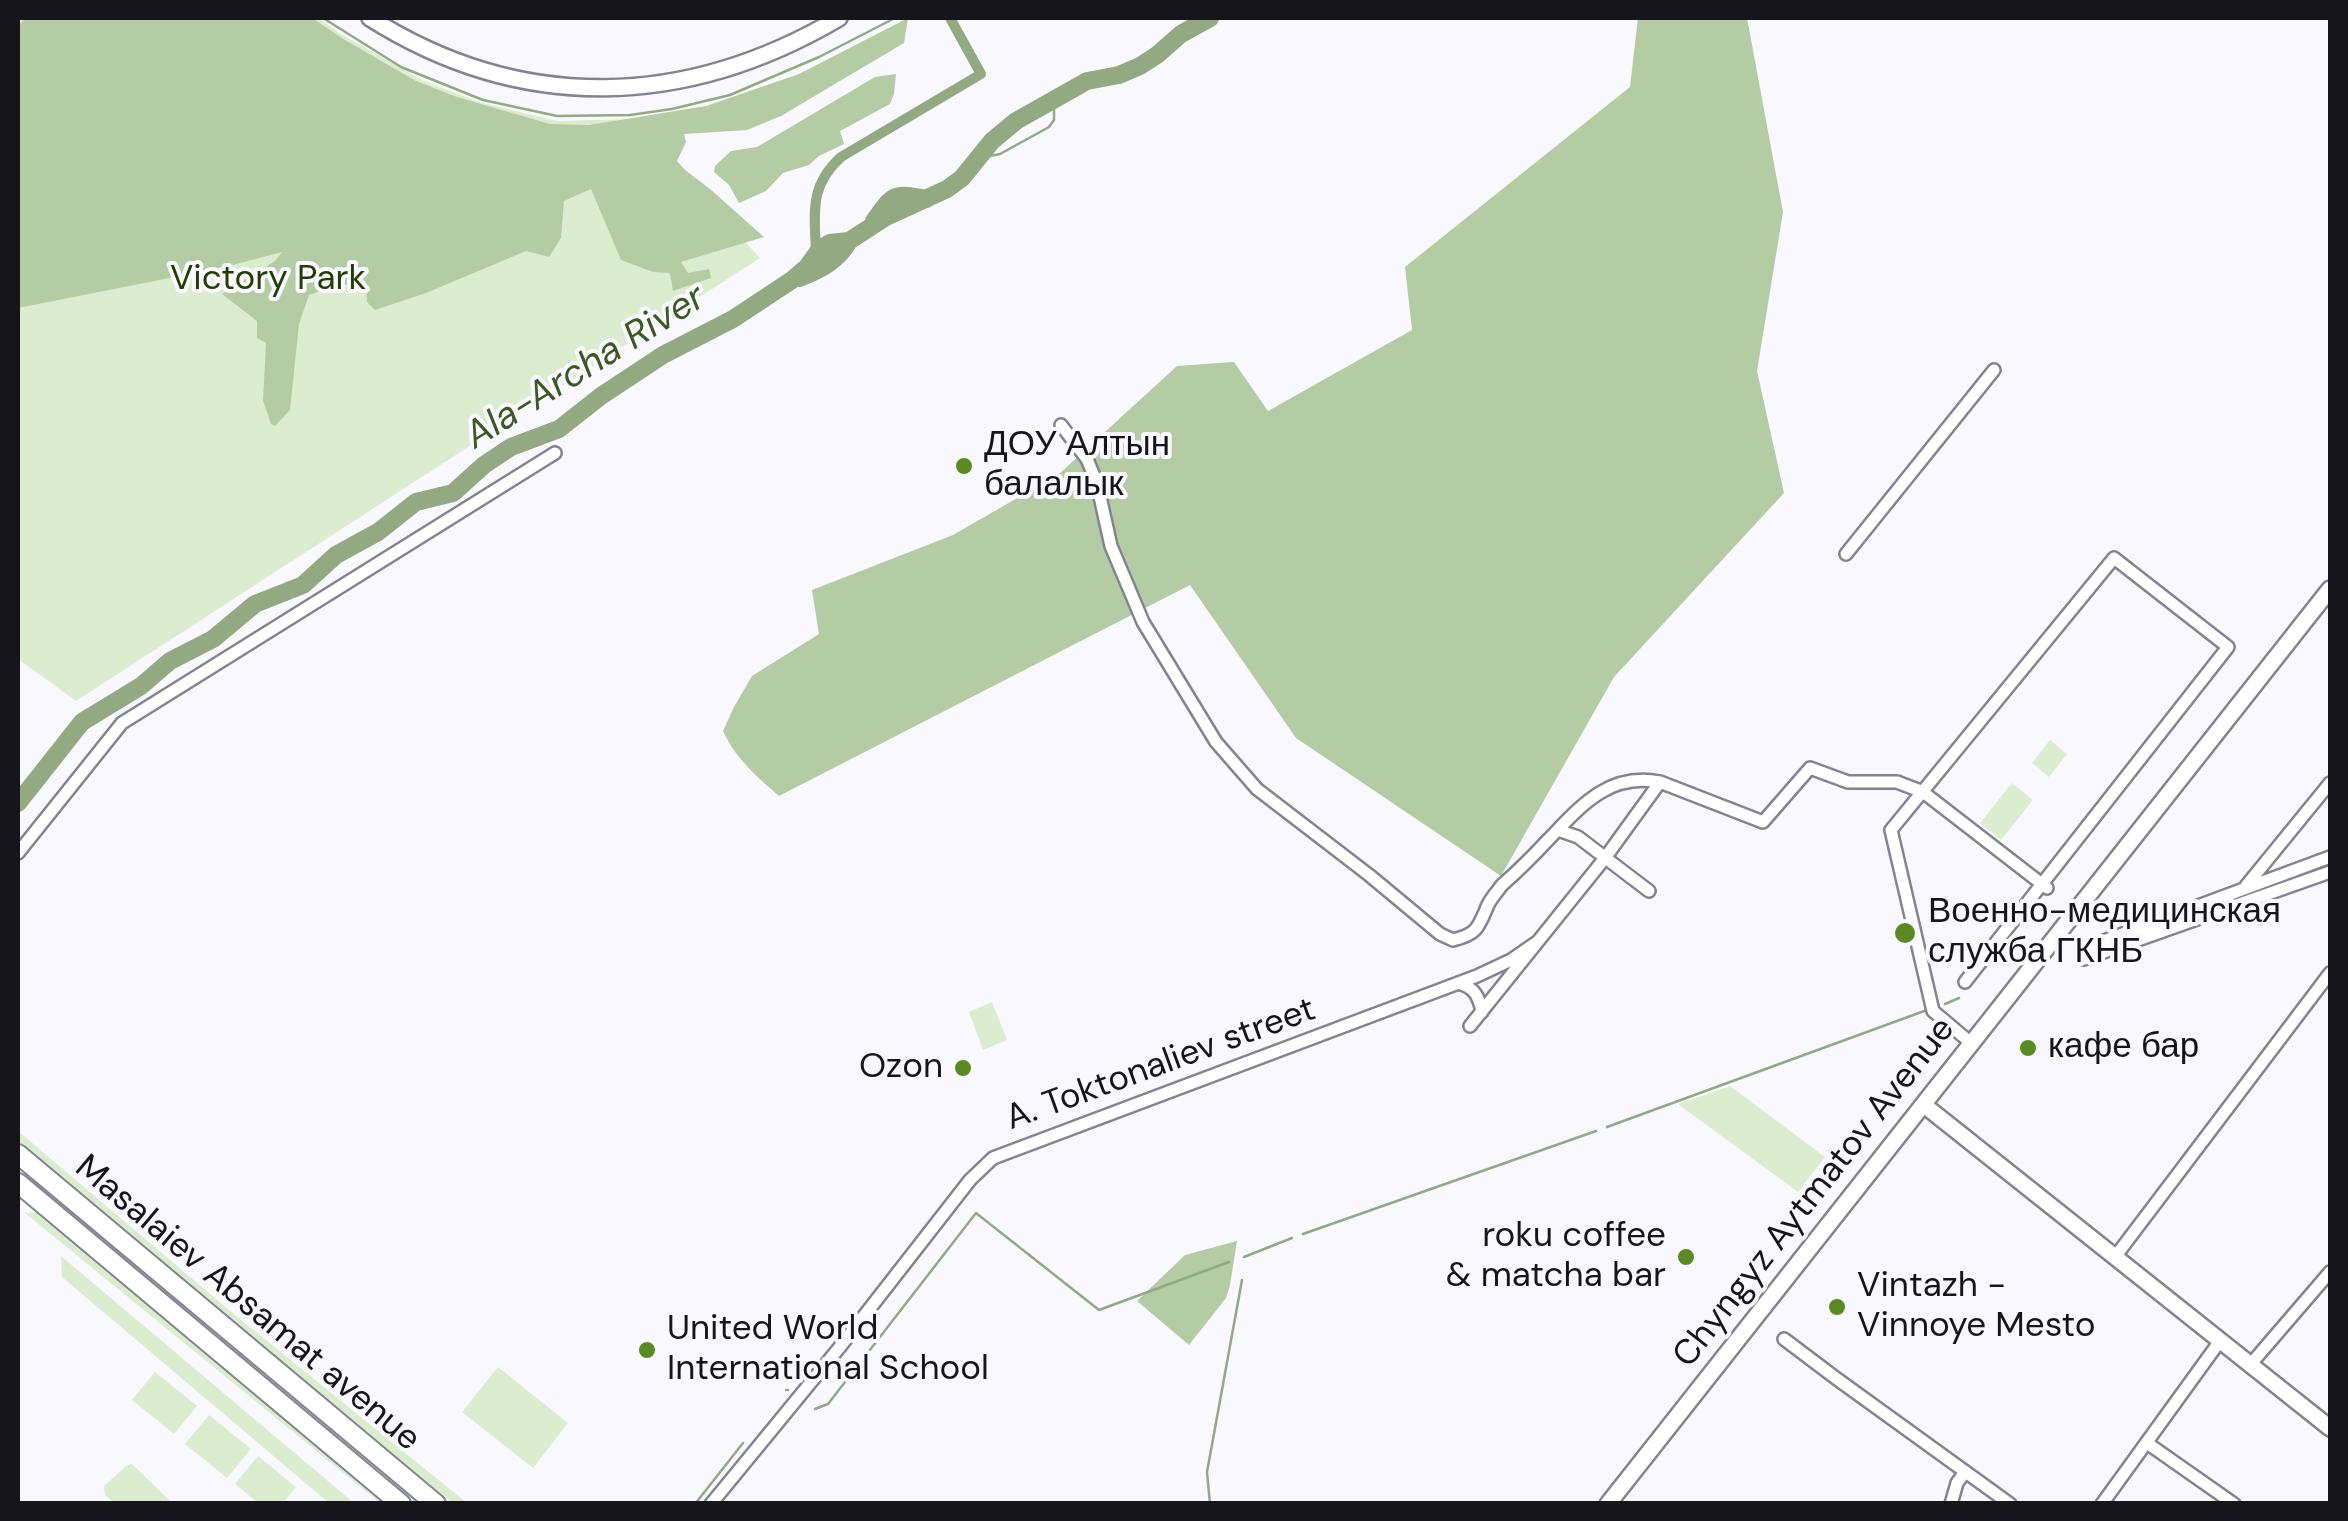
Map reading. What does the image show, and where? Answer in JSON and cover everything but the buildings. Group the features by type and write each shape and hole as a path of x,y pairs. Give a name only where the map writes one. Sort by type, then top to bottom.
{"main road":[{"path":"370,18 420,46 475,68 532,82 587,88 638,86 712,74 775,52 839,18"},
{"name":"Chyngyz Aytmatov Avenue","path":"1608,1504 2330,590"},
{"path":"1924,1105 2330,1428"},
{"name":"Masalaiev Absamat avenue","path":"18,1154 436,1504"},
{"name":"Masalaiev Absamat avenue","path":"19,1187 401,1504"}],"street":[{"path":"1846,554 1994,370"},
{"path":"1061,425 1087,459 1097,483 1111,546 1143,622 1216,742 1256,789 1370,875 1440,934 1453,940 1477,929 1502,885 1589,799 1618,784 1642,779 1660,782 1763,822 1810,768 1848,782 1897,782 1923,792 2044,886"},
{"path":"18,853 122,724 556,453"},
{"path":"1965,982 2044,886 2228,646 2114,558 1891,830 1933,1011 1972,1043"},
{"path":"1470,1026 1605,858 1660,782"},
{"path":"2244,889 2330,783"},
{"path":"1558,830 1578,837 1648,891"},
{"path":"2330,857 2093,945 2087,954 2330,872"},
{"name":"A. Toktonaliev street","path":"711,1504 970,1180 994,1158 1458,984 1538,942"},
{"path":"2114,1257 2330,973"},
{"path":"1458,984 1473,990 1482,1012"},
{"path":"2250,1365 2330,1272"},
{"path":"1784,1338 2010,1504"},
{"path":"2102,1504 2220,1341"},
{"path":"2146,1443 2234,1504"},
{"path":"1952,1504 1957,1483 1965,1472"}],"green space":[{"name":"Victory Park","path":"18,18 318,18 422,80 479,102 557,121 631,119 760,258 76,701 18,659"},
{"path":"26,18 312,18 416,81 457,97 550,124 589,125 706,106 799,74 908,18 904,43 781,116 747,130 684,134 686,142 677,161 764,237 681,262 688,273 709,269 711,278 673,291 670,273 653,272 621,260 591,189 564,201 561,238 549,257 526,251 375,310 367,302 365,281 309,295 299,324 290,410 275,426 263,401 266,343 257,338 257,321 222,294 275,261 282,252 18,308 18,26"},
{"path":"1638,18 1747,18 1783,212 1757,371 1784,493 1614,677 1501,876 1296,738 1190,585 779,796 740,759 723,731 752,676 819,634 812,590 953,535 1059,474 1177,366 1234,362 1268,411 1412,330 1405,267 1630,87"},
{"path":"896,74 890,104 840,131 844,144 809,165 783,173 766,191 739,203 729,185 714,172 731,151 757,147 875,77"},
{"path":"2050,740 2067,754 2049,777 2032,763"},
{"path":"2012,783 2033,800 2001,840 1980,823"},
{"path":"992,1002 1007,1040 983,1050 969,1012"},
{"path":"1730,1086 1825,1157 1798,1192 1678,1104"},
{"path":"18,1131 229,1310 467,1503 452,1503 18,1141"},
{"path":"18,1165 423,1503 414,1503 18,1173"},
{"path":"39,1212 391,1503 380,1503 25,1213"},
{"path":"1237,1241 1226,1298 1189,1345 1137,1301 1185,1255"},
{"path":"61,1256 354,1503 329,1503 62,1277"},
{"path":"498,1367 568,1423 533,1468 462,1412"},
{"path":"155,1372 197,1406 174,1434 132,1400"},
{"path":"209,1415 251,1449 227,1478 185,1444"},
{"path":"258,1456 296,1487 283,1503 258,1503 235,1484"},
{"path":"132,1464 172,1503 114,1503 105,1495 104,1486"}],"waterway":[{"path":"323,18 401,67 483,100 557,116 630,115 730,95 819,57 895,18"},
{"path":"816,255 816,202 830,168 841,157 981,74 950,18"},
{"name":"Ala-Archa River","path":"18,803 82,722 141,686 170,661 213,639 255,604 303,585 336,555 378,532 416,502 453,493 511,447 559,429 663,355 733,319 792,280 830,243 849,241 886,217 947,189 1016,121 1087,81 1140,66 1181,34 1210,18"},
{"path":"980,158 1000,154 1049,127 1054,120 1054,100"},
{"path":"874,221 895,197 926,199"},
{"path":"799,278 828,264 849,241"},
{"path":"2182,919 2330,864"},
{"path":"1945,1004 1959,998"},
{"path":"1607,1127 1927,1010"},
{"path":"1303,1234 1596,1131"},
{"path":"815,1409 828,1404 976,1213 1099,1310 1229,1262"},
{"path":"1244,1257 1292,1238"},
{"path":"1210,1504 1207,1472 1242,1280"},
{"path":"695,1504 743,1443"}],"place":[{"name":"ДОУ Алтын балалык","path":"964,466"},
{"name":"Военно-медицинская служба ГКНБ","path":"1905,933"},
{"name":"кафе бар","path":"2028,1048"},
{"name":"Ozon","path":"963,1068"},
{"name":"roku coffee & matcha bar","path":"1686,1257"},
{"name":"Vintazh - Vinnoye Mesto","path":"1837,1307"},
{"name":"United World International School","path":"647,1350"}]}
